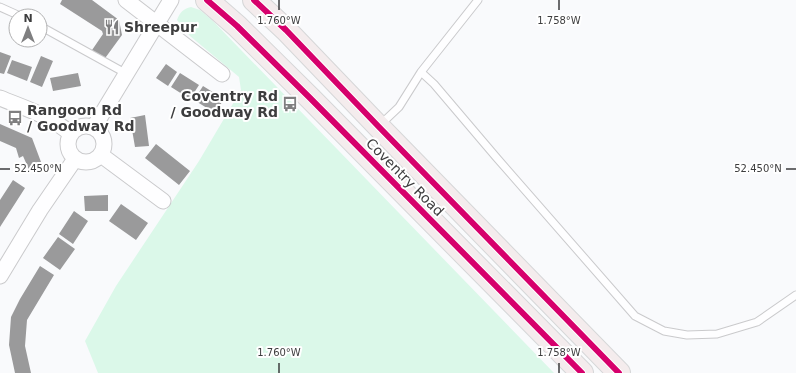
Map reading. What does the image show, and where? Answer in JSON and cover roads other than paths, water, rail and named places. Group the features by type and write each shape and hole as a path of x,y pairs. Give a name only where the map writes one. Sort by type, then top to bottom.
{"highway":[{"name":"Coventry Road","path":"207,0 237,26 582,373"},
{"name":"Coventry Road","path":"254,0 286,30 619,373"}],"street":[{"path":"126,0 222,74"},
{"path":"94,127 171,0"},
{"path":"0,98 35,112 65,128 71,134"},
{"path":"81,126 94,127 100,132 104,140 104,148 101,156 90,162 82,162 75,159 68,147 71,134 74,130 81,126"},
{"path":"101,156 162,201"},
{"path":"0,276 40,210 75,159"}],"lane":[{"path":"379,127 399,107 421,72 478,0"},
{"path":"48,30 127,74"},
{"path":"421,72 434,84 635,316 664,331 687,335 717,334 757,322 796,295"}],"place":[{"name":"Shreepur","path":"112,27"},
{"name":"Coventry Rd / Goodway Rd","path":"290,104"},
{"name":"Rangoon Rd / Goodway Rd","path":"15,118"}]}
